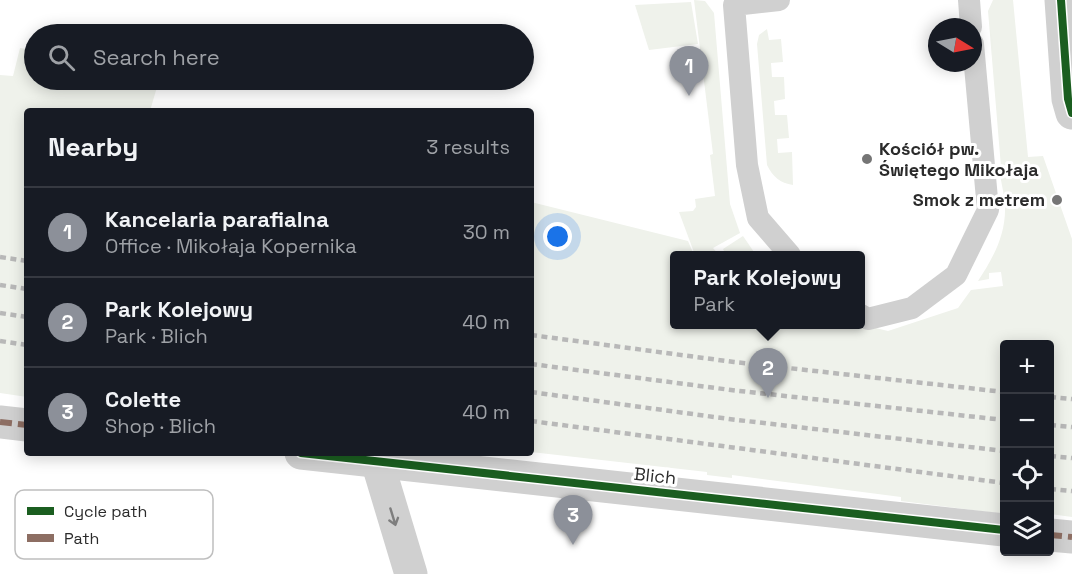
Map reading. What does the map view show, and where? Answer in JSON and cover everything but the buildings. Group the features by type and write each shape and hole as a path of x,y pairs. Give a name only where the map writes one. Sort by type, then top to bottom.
{"street":[{"path":"1061,0 1068,99 1072,112"},
{"path":"0,422 24,425"},
{"name":"Blich","path":"330,456 1000,529"},
{"path":"377,461 411,574"},
{"path":"1054,535 1072,537"}],"lane":[{"path":"779,0 734,5 747,165 758,218 787,251"},
{"path":"969,0 970,18"},
{"path":"865,317 868,319 912,308 956,275 988,210 976,72"}],"shaded area":[{"path":"694,0 705,1 714,13 730,204 740,233 713,248 716,251 694,251 679,212 693,211 696,207 695,199 715,196 710,155 713,154"},
{"path":"993,0 1013,0 1028,157 1043,156 1072,239 1072,517 1054,515 1054,340 1000,340 1000,513 901,501 901,497 534,452 534,203 688,241 692,251 670,251 670,329 865,329 865,325 888,331 958,308 971,290 1003,286 1001,272 989,273 989,279 978,281 998,246 1003,227 1005,201 999,169 1001,167 988,11"},
{"path":"691,2 698,44 649,50 635,5"},
{"path":"767,29 769,40 781,39 783,62 771,63 772,77 784,77 785,99 774,101 775,115 787,115 789,138 777,139 778,153 792,152 793,185 777,179 767,165 757,44 759,35"},
{"path":"20,48 24,49 24,90 156,90 151,108 24,108 24,397 0,393 0,75 13,76"},
{"path":"743,236 753,251 724,251 723,249"}],"railway":[{"path":"0,257 24,261"},
{"path":"0,285 24,289"},
{"path":"0,313 24,317"},
{"path":"534,335 734,362 1000,392"},
{"path":"0,341 24,345"},
{"path":"534,364 731,390 1000,420"},
{"path":"534,392 729,419 1000,451"},
{"path":"1054,397 1072,399"},
{"path":"534,421 1000,482"},
{"path":"1054,425 1072,427"},
{"path":"1054,456 1072,458"},
{"path":"1054,489 1072,491"}],"marked path":[{"path":"0,422 24,425"},
{"path":"1054,535 1072,537"}],"cycle path":[{"path":"1061,0 1068,99 1072,113"},
{"path":"328,456 1000,530"}],"place":[{"name":"Kancelaria parafialna","path":"689,96"},
{"name":"Kościół pw. Świętego Mikołaja","path":"867,159"},
{"name":"Smok z metrem","path":"1057,200"},
{"name":"Park Kolejowy","path":"768,398"},
{"name":"Colette","path":"573,545"}]}
